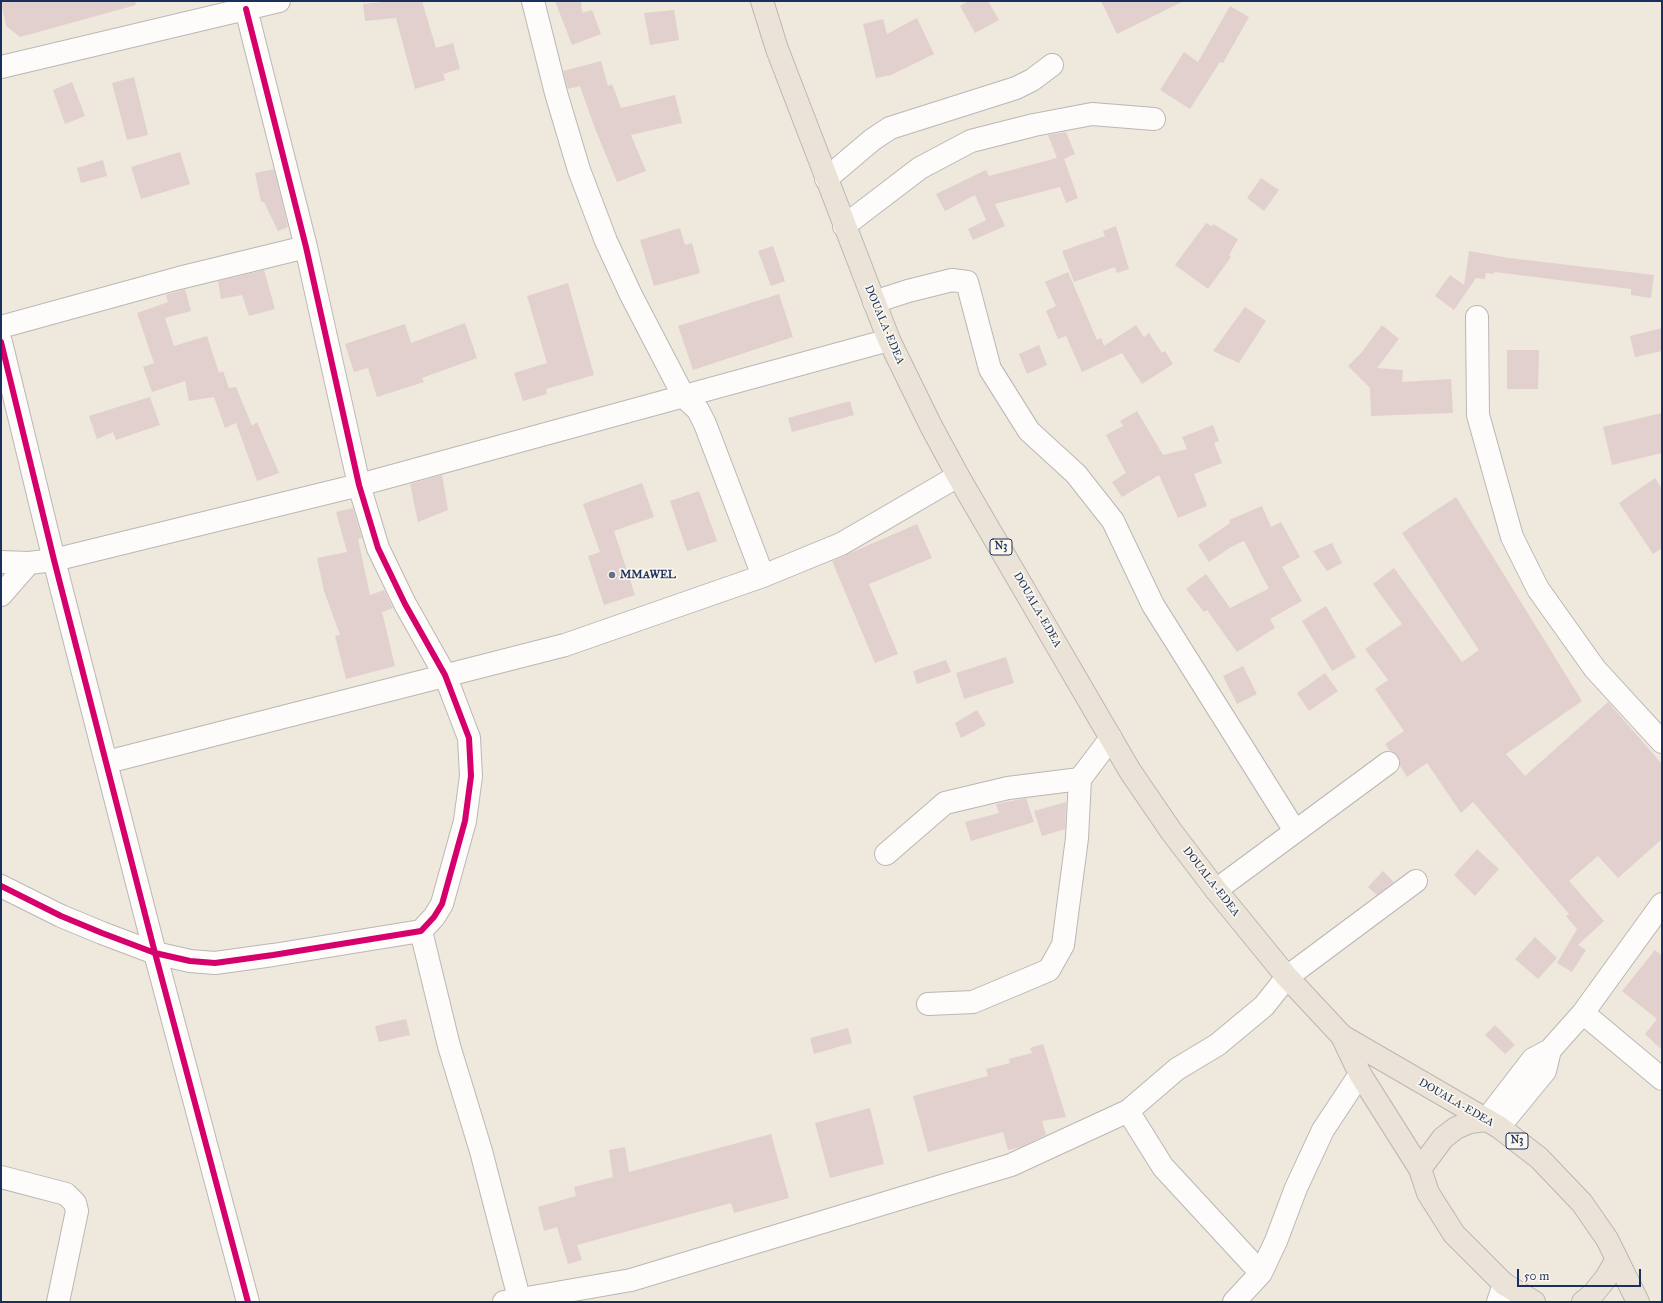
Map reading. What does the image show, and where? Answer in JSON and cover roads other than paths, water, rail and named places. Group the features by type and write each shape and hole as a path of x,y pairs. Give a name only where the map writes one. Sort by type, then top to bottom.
{"highway":[{"name":"DOUALA-EDEA","path":"762,1 777,49 888,340 958,476 1130,771 1171,831 1216,890 1287,977 1342,1036 1492,1124 1539,1158 1582,1203 1607,1239 1638,1302"},
{"name":"DOUALA-EDEA","path":"1342,1036 1360,1074 1420,1169 1428,1193 1454,1234 1501,1293 1534,1302"},
{"path":"1420,1169 1443,1138 1456,1128 1470,1122 1492,1124"},
{"path":"1583,1302 1593,1294 1606,1278 1616,1258"}],"street":[{"path":"1,67 279,1"},
{"path":"533,1 556,93 582,177 606,240 628,288 684,397 698,410 705,424 763,576"},
{"path":"1,886 68,919 155,953 190,961 215,963 273,955 421,930 434,918 442,904 465,821 471,776 470,738 445,675 405,604 378,548 359,485 306,247 246,9"},
{"path":"826,179 872,140 890,128 1016,88 1032,80 1052,65"},
{"path":"844,226 920,168 971,141 1034,125 1092,114 1154,119"},
{"path":"1,328 179,278 306,247"},
{"path":"874,302 908,291 952,280 967,282 990,369 1029,430 1076,474 1113,521 1153,605 1295,831"},
{"path":"1477,317 1478,415 1512,537 1538,589 1595,669 1662,742"},
{"path":"1,562 29,563 54,560 359,485 888,340"},
{"path":"1,342 54,560 155,953 248,1302"},
{"path":"107,762 565,645 763,576 841,544 958,476"},
{"path":"1,595 29,563"},
{"path":"928,1004 972,1002 1048,970 1062,945 1076,838 1080,779 1111,738"},
{"path":"1216,890 1388,763"},
{"path":"886,854 945,803 1008,788 1080,779"},
{"path":"421,930 449,1046 481,1151 515,1301 631,1280 1011,1165 1128,1111 1177,1069 1218,1044 1264,1006 1287,977 1416,881"},
{"path":"1492,1124 1533,1059 1550,1050 1583,1013 1662,904"},
{"path":"1583,1013 1662,1079"},
{"path":"1234,1302 1261,1273 1276,1241 1296,1188 1323,1130 1360,1074"},
{"path":"1128,1111 1163,1168 1261,1273"},
{"path":"1,1177 66,1194 75,1204 77,1211 58,1302"}],"place":[{"name":"MMAWEL","path":"612,575"}]}
